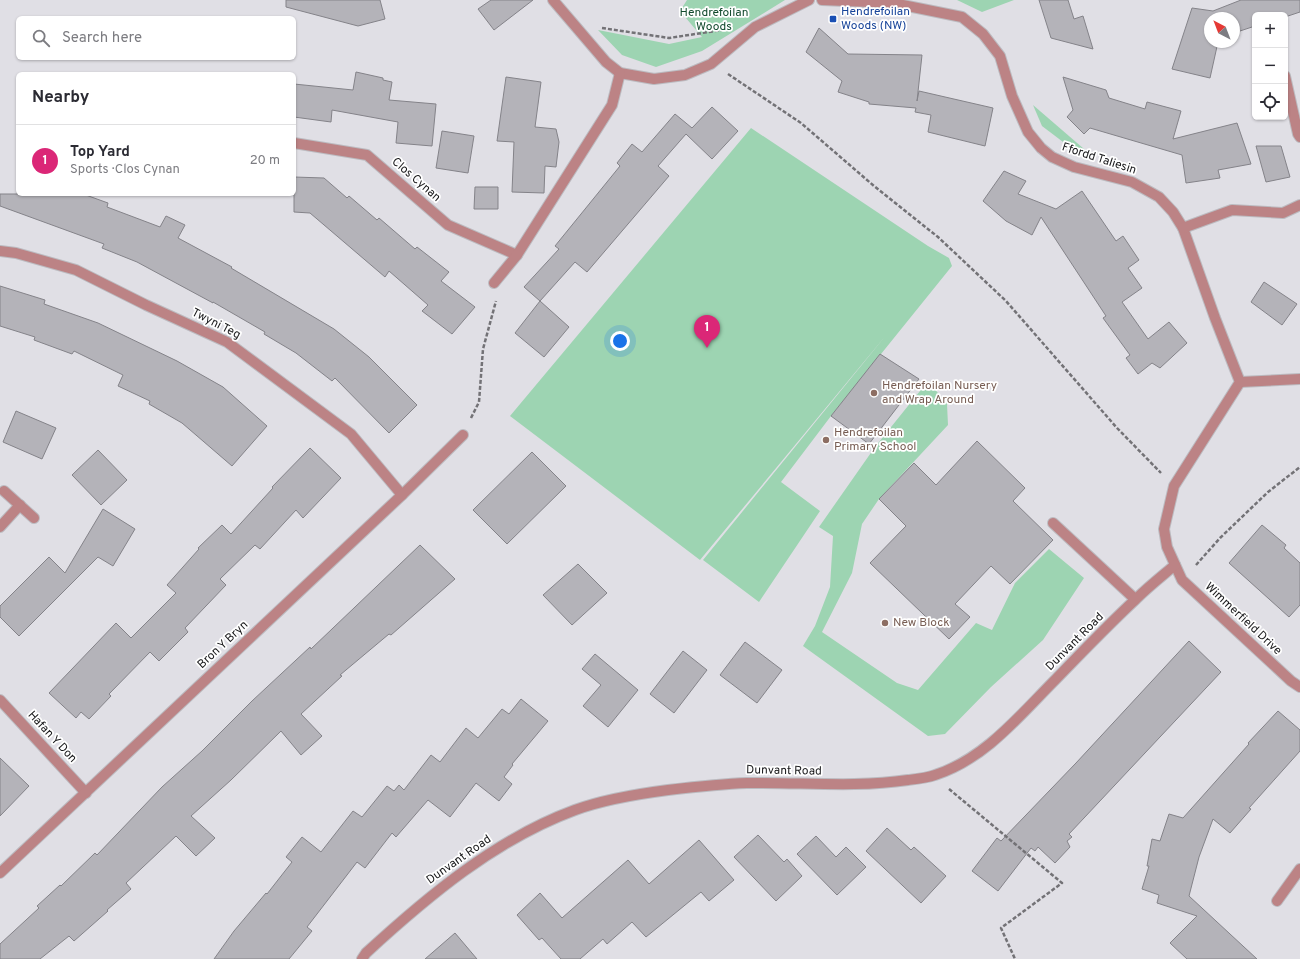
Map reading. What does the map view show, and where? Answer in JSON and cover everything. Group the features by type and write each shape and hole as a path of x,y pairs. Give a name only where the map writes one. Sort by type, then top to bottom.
{"street":[{"path":"553,0 606,62 620,73 654,79 685,75 712,64 755,27 809,0"},
{"name":"Ffordd Taliesin","path":"822,0 893,3 962,17 983,34 1000,56 1012,96 1028,132 1041,148 1052,157 1074,167 1132,182 1159,197 1173,212 1183,228 1215,318 1240,382"},
{"path":"494,283 517,255 612,105 620,73"},
{"path":"1287,84 1298,134 1300,137"},
{"name":"Clos Cynan","path":"296,143 367,155 448,225 517,255"},
{"path":"1183,228 1232,210 1283,213 1300,205"},
{"name":"Twyni Teg","path":"0,251 16,253 76,270 146,305 227,342 352,434 402,495"},
{"path":"1175,565 1167,548 1164,530 1174,486 1240,382 1300,379"},
{"name":"Bron Y Bryn","path":"0,873 402,495 463,434"},
{"path":"4,491 34,518"},
{"path":"0,527 20,506"},
{"path":"1053,522 1135,599"},
{"name":"Wimmerfield Drive","path":"1175,565 1182,580 1291,681 1300,687"},
{"name":"Dunvant Road","path":"362,959 366,952 407,915 501,846 555,818 600,802 648,793 699,786 747,783 845,785 891,782 934,776 961,764 993,741 1135,599 1175,565"},
{"name":"Hafan Y Don","path":"0,700 86,793"},
{"path":"1277,901 1300,869"}],"path":[{"path":"574,25 669,38 713,31 755,27"},
{"path":"712,64 801,123 874,186 938,237 1006,301 1117,428 1174,486"},
{"path":"463,434 479,402 483,349 496,303 494,283"},
{"path":"1182,580 1220,538 1268,492 1300,467"},
{"path":"934,776 1062,883 1001,928 1015,959"}],"green space":[{"name":"Hendrefoilan Woods","path":"687,0 785,0 702,51 656,67 622,55 598,30 669,44 702,37 680,11"},
{"path":"957,0 1014,0 982,12"},
{"path":"1033,105 1091,155 1071,148 1042,126"},
{"path":"751,128 928,246 949,258 952,266 831,416 781,482 820,511 759,602 703,560 887,334 700,560 510,416"},
{"path":"928,381 947,404 948,425 879,499 862,524 852,573 822,632 897,683 918,690 976,623 992,630 1015,583 1049,549 1084,578 1043,640 991,687 945,734 928,736 803,646 815,626 830,587 833,536 819,527 875,447"}],"building":[{"path":"286,0 380,0 385,19 358,26 286,7"},
{"path":"491,0 533,0 494,30 478,9"},
{"path":"1039,0 1068,0 1074,19 1083,16 1093,49 1051,38"},
{"path":"1241,0 1300,0 1300,12 1288,16 1288,12 1252,12 1252,27 1240,31 1240,12 1204,12 1204,48 1217,48 1210,78 1172,69 1192,8 1213,11"},
{"path":"819,28 848,54 922,55 917,101 919,91 993,108 985,146 928,132 931,115 915,112 916,108 869,104 869,102 838,92 842,81 806,52"},
{"path":"356,72 383,78 383,80 392,82 389,100 436,104 432,146 396,143 398,122 332,110 331,122 296,117 296,84 353,90"},
{"path":"506,77 541,82 535,127 556,129 559,142 556,167 545,166 544,193 512,192 514,142 497,141"},
{"path":"1063,77 1106,90 1109,98 1145,109 1147,102 1181,111 1173,139 1237,123 1251,164 1218,170 1220,178 1186,183 1182,155 1090,128 1084,134 1067,117 1073,110"},
{"path":"712,107 738,131 712,159 686,134 658,166 669,176 587,272 575,262 540,301 524,287 559,249 555,246 620,166 617,163 632,144 642,152 675,114 692,128"},
{"path":"442,131 474,136 468,173 436,168"},
{"path":"1256,146 1281,146 1290,177 1266,182"},
{"path":"1004,171 1026,181 1018,194 1056,209 1082,191 1116,241 1123,236 1139,260 1128,268 1142,288 1122,302 1148,339 1169,322 1187,343 1160,368 1152,363 1138,374 1126,358 1130,355 1103,318 1106,316 1041,217 1032,235 1006,221 983,201"},
{"path":"296,177 324,178 347,198 349,196 377,220 379,218 415,249 417,247 449,272 441,281 475,307 452,334 422,311 428,305 389,271 385,277 310,213 294,212"},
{"path":"475,187 498,187 498,209 474,209"},
{"path":"0,194 16,194 16,196 89,196 108,203 107,207 160,227 166,216 185,225 178,238 232,267 231,268 334,329 369,357 417,405 389,433 335,378 332,381 296,353 264,334 265,332 213,302 137,262 102,248 104,244 0,206"},
{"path":"1264,282 1297,304 1282,325 1251,302"},
{"path":"0,286 45,300 44,304 98,323 177,361 223,387 267,426 232,466 182,423 149,404 150,401 118,386 123,375 74,351 72,354 34,340 35,337 0,326"},
{"path":"540,301 569,327 544,357 515,333"},
{"path":"880,354 919,379 869,444 831,416"},
{"path":"16,411 56,428 42,459 3,442"},
{"path":"977,441 1025,488 1013,501 1053,540 1010,584 991,566 955,604 970,617 949,639 870,563 906,526 879,499 914,463 936,485"},
{"path":"310,448 341,478 303,518 296,510 260,549 255,545 220,579 226,585 185,628 188,632 159,661 150,652 109,694 111,696 89,719 81,712 76,718 49,693 116,623 131,638 176,593 167,585 199,549 198,548 222,525 231,534 273,488 272,487"},
{"path":"98,450 127,480 101,505 72,475"},
{"path":"532,452 566,486 507,544 473,510"},
{"path":"103,509 135,529 113,566 98,557 19,636 0,617 0,606 49,557 65,573"},
{"path":"1262,525 1286,545 1284,548 1300,563 1300,605 1289,617 1229,563"},
{"path":"420,545 455,579 391,635 389,634 340,675 342,676 301,714 322,736 301,755 281,731 231,780 191,816 215,838 196,856 176,836 126,883 131,889 74,941 69,936 40,959 0,959 0,944 39,908 37,906 60,885 61,886 95,853 97,855 162,787 202,751 252,701 310,647 311,649"},
{"path":"578,564 607,593 572,625 543,595"},
{"path":"1189,641 1221,672 1069,834 1072,837 1067,841 1070,847 1055,863 1038,847 1035,851 1031,848 998,891 972,871 997,838 1001,841 1076,763"},
{"path":"745,642 782,670 757,703 720,675"},
{"path":"683,651 707,670 674,713 650,694"},
{"path":"595,654 638,690 608,727 583,706 601,685 582,669"},
{"path":"521,699 548,721 512,764 513,765 504,777 512,784 499,801 476,783 450,817 428,800 396,837 392,833 365,868 357,862 307,927 312,931 289,959 214,959 234,931 266,893 267,894 292,862 286,857 302,837 321,852 353,811 362,817 387,786 394,791 399,785 404,790 431,755 440,762 466,728 478,738 502,709 509,714"},
{"path":"1278,711 1300,730 1300,751 1249,808 1251,809 1230,833 1213,819 1199,857 1189,896 1257,959 1187,959 1170,943 1197,916 1157,903 1159,895 1142,889 1149,866 1147,866 1152,839 1160,841 1169,814 1183,818"},
{"path":"0,758 29,786 0,816"},
{"path":"887,828 911,850 914,847 946,876 921,903 866,851"},
{"path":"758,835 784,862 787,859 802,876 776,901 734,857"},
{"path":"816,836 836,857 846,847 866,867 837,895 797,854"},
{"path":"699,840 734,880 709,901 701,892 646,937 632,922 607,944 603,939 580,959 561,959 542,938 539,940 517,915 540,893 562,918 628,860 649,884"},
{"path":"455,933 477,959 425,959"}],"place":[{"name":"Hendrefoilan Woods (NW)","path":"833,19"},
{"name":"Top Yard","path":"707,348"},
{"name":"Hendrefoilan Nursery and Wrap Around","path":"874,393"},
{"name":"Hendrefoilan Primary School","path":"826,440"},
{"name":"New Block","path":"885,623"}]}
